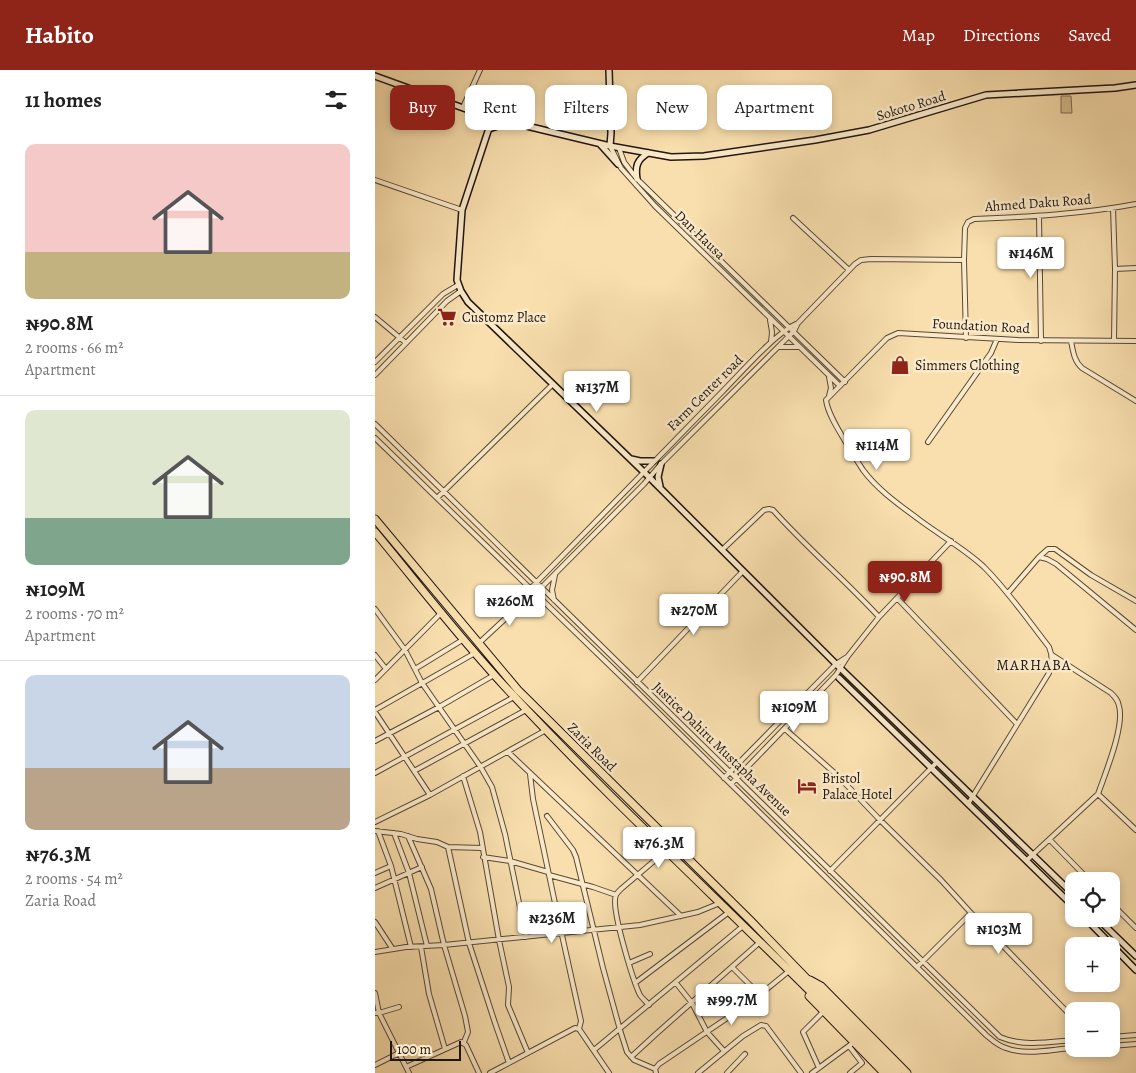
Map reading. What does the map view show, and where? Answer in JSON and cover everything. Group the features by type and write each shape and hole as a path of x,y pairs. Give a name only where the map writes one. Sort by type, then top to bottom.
{"highway":[{"name":"Zaria Road","path":"375,519 479,644 542,715 751,921 812,989"},
{"name":"Zaria Road","path":"377,536 494,675 546,730 789,970 804,981 815,982 821,986 907,1073"},
{"name":"Zaria Road","path":"804,981 808,995 851,1044 884,1073"},
{"path":"812,989 891,1073"},
{"path":"812,989 898,1073"}],"street":[{"path":"474,85 480,70"},
{"path":"609,70 611,146"},
{"name":"Sokoto Road","path":"375,76 465,108"},
{"name":"Sokoto Road","path":"535,128 619,148 671,157 705,156 869,130 991,94 1115,88 1136,85"},
{"path":"488,130 462,210 457,280 461,292 468,302 650,478 973,798 1065,886"},
{"path":"611,133 619,148"},
{"path":"599,143 619,164"},
{"name":"Dan Hausa","path":"611,146 619,164 655,206 840,386"},
{"name":"Dan Hausa","path":"619,148 625,162 637,178 845,382"},
{"path":"637,178 637,162 648,153"},
{"path":"375,180 462,210"},
{"name":"Ahmed Daku Road","path":"966,338 963,260 965,228 974,219 1039,216 1136,204"},
{"path":"1113,208 1115,269 1114,341"},
{"path":"1039,216 1041,341"},
{"path":"793,218 849,270"},
{"path":"527,595 535,594 555,574 650,478 661,464 794,332 798,323 861,260 963,260"},
{"path":"1115,269 1136,268"},
{"path":"375,362 443,294 458,285"},
{"path":"375,375 447,301 461,292"},
{"path":"375,317 406,343"},
{"path":"769,318 772,332 770,344"},
{"path":"790,326 798,323"},
{"name":"Farm Center road","path":"479,644 506,618 527,595 530,589 653,461 790,326"},
{"name":"Foundation Road","path":"829,396 893,334 906,333 1041,341 1136,341"},
{"path":"928,442 991,353 997,339"},
{"path":"1071,341 1078,364 1082,368 1136,401"},
{"path":"778,347 799,347"},
{"path":"829,376 831,388 826,400 827,406 839,431 864,471 877,486 985,568 1049,647 1052,655 1052,664 1049,672 968,804"},
{"path":"437,498 553,384"},
{"name":"Justice Dahiru Mustapha Avenue","path":"375,424 1000,1037 1010,1041 1033,1043 1065,1041"},
{"path":"375,438 631,686 986,1035 1007,1049 1031,1051 1065,1049"},
{"path":"629,458 640,461 653,461"},
{"path":"661,464 658,481 663,491"},
{"path":"722,550 764,510 773,510 799,540 845,581 879,617"},
{"path":"731,784 841,668 848,656 879,617 951,541"},
{"path":"1007,594 1048,549 1055,549 1091,575 1136,601"},
{"path":"1039,558 1047,559 1056,564 1136,630"},
{"path":"631,686 743,571"},
{"path":"554,600 552,590 555,574"},
{"path":"897,598 1017,724"},
{"path":"375,610 405,650 422,683 480,766 495,794 526,937"},
{"path":"375,680 442,612"},
{"path":"415,669 464,639"},
{"path":"430,796 375,711 475,653"},
{"path":"375,655 386,669"},
{"path":"1027,860 1097,794 1117,737 1120,713 1117,699 1111,693 1052,655"},
{"path":"724,778 837,664 848,656"},
{"path":"375,741 494,675"},
{"path":"839,678 1065,898"},
{"path":"375,773 514,697"},
{"path":"414,771 527,710"},
{"path":"785,729 838,776 941,880 1065,1011"},
{"path":"375,822 430,796 546,730"},
{"path":"508,752 681,916"},
{"path":"825,876 937,762"},
{"path":"530,774 533,799 581,1020 579,1029 609,1073"},
{"path":"463,776 476,816 509,987 508,1006 528,1053"},
{"path":"1097,794 1136,830"},
{"path":"547,816 573,850 620,1030 627,1052 631,1057 656,1071 659,1064 759,995 789,970"},
{"path":"411,947 395,879 377,831 440,842 448,847 481,848"},
{"path":"394,833 409,873 427,946"},
{"path":"408,836 431,889 444,945 465,1016 468,1032 464,1042 479,1073"},
{"path":"1050,840 1081,872"},
{"path":"448,847 469,943 509,1063"},
{"path":"649,1005 641,996 629,963 615,909 616,895 667,850"},
{"path":"483,856 510,861 616,895"},
{"path":"375,873 391,866"},
{"path":"375,888 422,867"},
{"path":"375,952 392,948 469,943 658,922 698,912 720,903"},
{"path":"635,983 729,912"},
{"path":"1120,912 1136,928"},
{"path":"917,967 971,913"},
{"path":"375,922 392,948"},
{"path":"594,1050 743,926"},
{"path":"1094,927 1136,970"},
{"path":"1106,927 1136,957 1130,964"},
{"path":"631,1057 760,942"},
{"path":"421,947 429,994 445,1049"},
{"path":"629,963 650,954"},
{"path":"732,967 759,995"},
{"path":"676,983 692,1003 707,1032 724,1051"},
{"path":"375,993 377,1013 409,1073"},
{"path":"377,1013 399,1007"},
{"path":"819,1068 803,1032 824,1011"},
{"path":"698,1073 759,1025 763,1025 801,1073"},
{"path":"490,1073 573,1029 579,1029"},
{"path":"1120,1036 1136,1035"},
{"path":"1007,1049 1010,1041"},
{"path":"406,1067 458,1042 464,1042"},
{"path":"812,1073 851,1044 862,1063 850,1073"},
{"path":"1120,1045 1136,1044"},
{"path":"375,1065 399,1053"},
{"path":"727,1073 745,1054"}],"shaded area":[{"path":"1061,96 1071,96 1072,113 1061,113"}],"place":[{"name":"Customz Place","path":"447,317"},
{"name":"Simmers Clothing","path":"900,365"},
{"name":"Bristol Palace Hotel","path":"807,786"}],"district":[{"name":"MARHABA","path":"1034,665"}]}
